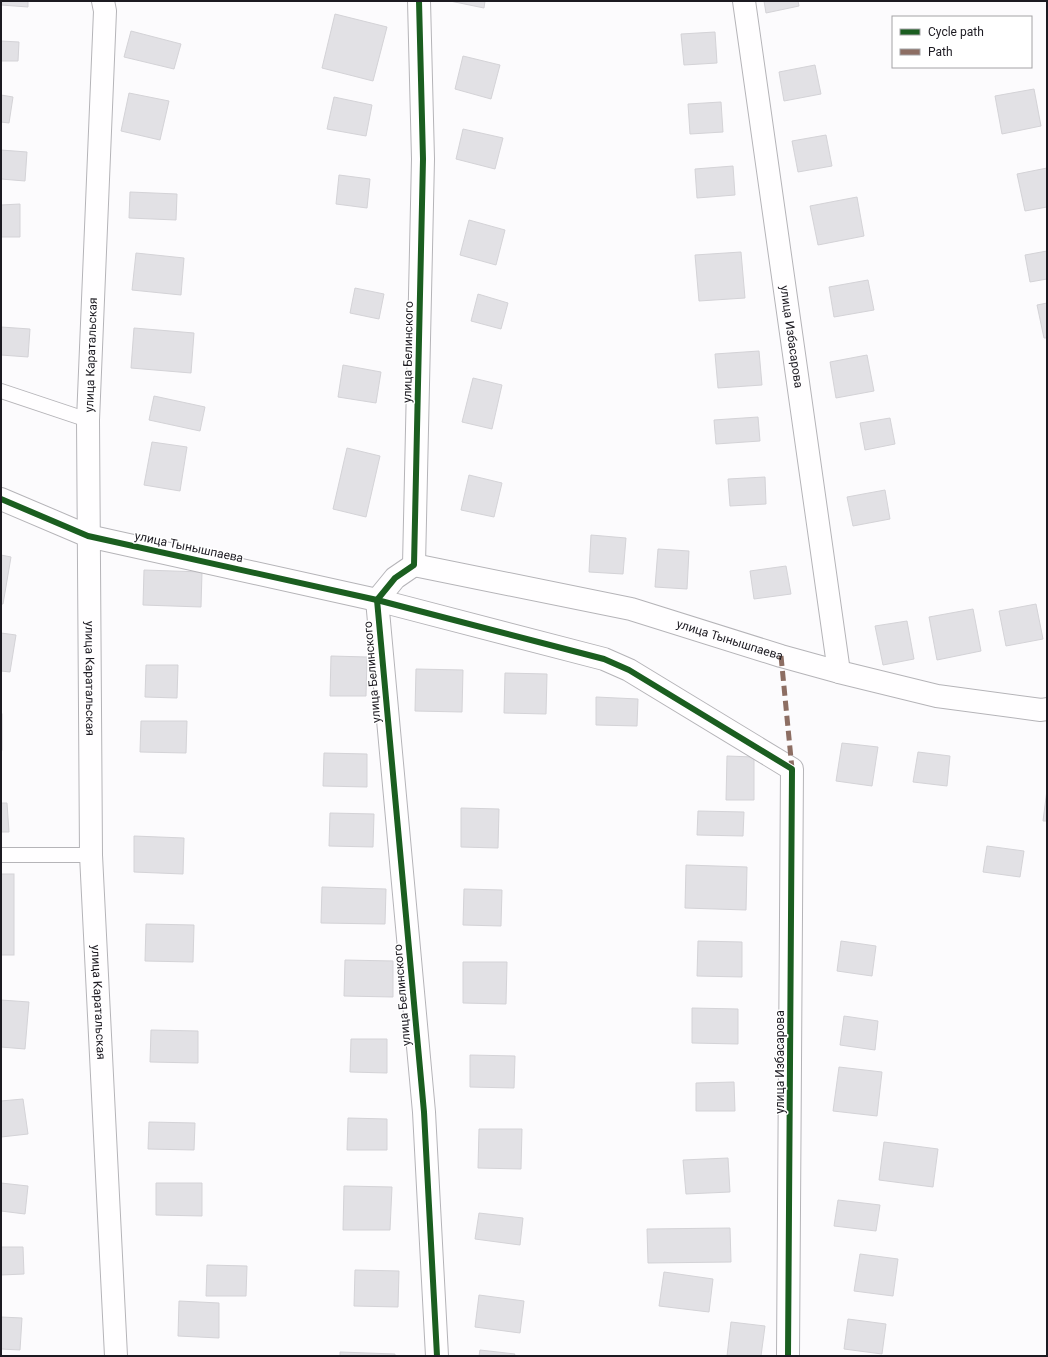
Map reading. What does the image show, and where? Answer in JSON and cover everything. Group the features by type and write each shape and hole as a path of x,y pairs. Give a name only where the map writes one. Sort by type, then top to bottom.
{"street":[{"name":"улица Каратальская","path":"103,1 105,11 88,420 91,855 116,1356"},
{"name":"улица Белинского","path":"414,565 423,159 419,1"},
{"name":"улица Избасарова","path":"744,1 839,672"},
{"name":"улица Тынышпаева","path":"1,499 88,536 377,600 604,659 629,670 792,769"},
{"path":"377,600 395,578 414,565"},
{"name":"улица Тынышпаева","path":"414,565 631,609 781,656 937,696 1041,710 1047,709"},
{"name":"улица Белинского","path":"377,600 424,1112 437,1356"},
{"name":"улица Избасарова","path":"788,1356 792,769"}],"lane":[{"path":"1,391 88,420"},
{"path":"1,855 91,855"}],"building":[{"path":"1,1 28,1 28,7 1,5"},
{"path":"450,1 485,1 484,8"},
{"path":"764,1 798,1 799,6 766,13"},
{"path":"335,14 387,27 373,81 322,68"},
{"path":"131,31 181,44 174,69 124,57"},
{"path":"715,32 717,63 684,65 681,34"},
{"path":"1,41 19,42 18,61 1,61"},
{"path":"463,56 500,65 491,99 455,89"},
{"path":"815,65 821,94 784,101 779,72"},
{"path":"1034,89 1041,126 1002,134 995,96"},
{"path":"129,93 169,101 160,140 121,131"},
{"path":"1,95 13,97 9,123 1,122"},
{"path":"334,97 372,105 366,136 327,129"},
{"path":"721,102 723,132 690,134 688,104"},
{"path":"463,129 503,138 495,169 456,159"},
{"path":"826,135 832,166 798,172 792,141"},
{"path":"1,150 27,152 25,181 1,179"},
{"path":"733,166 735,195 697,198 695,169"},
{"path":"1047,168 1047,207 1025,211 1017,174"},
{"path":"339,175 370,179 367,208 336,204"},
{"path":"130,192 177,194 176,220 129,218"},
{"path":"857,197 864,236 818,245 810,206"},
{"path":"20,204 20,237 1,237 1,205"},
{"path":"469,220 505,230 496,265 460,255"},
{"path":"1047,251 1047,279 1030,282 1025,255"},
{"path":"741,252 745,298 699,301 695,255"},
{"path":"136,253 184,258 181,295 132,290"},
{"path":"868,280 874,310 834,317 829,287"},
{"path":"355,288 384,294 379,319 350,313"},
{"path":"478,294 508,303 501,329 471,321"},
{"path":"1047,303 1047,338 1044,338 1037,305"},
{"path":"1,327 30,329 28,357 1,355"},
{"path":"134,328 194,333 191,373 131,368"},
{"path":"759,351 762,385 718,388 715,354"},
{"path":"867,355 874,391 836,398 830,362"},
{"path":"343,365 381,372 376,403 338,397"},
{"path":"473,378 502,385 492,429 462,422"},
{"path":"154,396 205,407 200,431 149,420"},
{"path":"758,417 760,441 716,444 714,420"},
{"path":"890,418 895,444 865,450 860,423"},
{"path":"152,442 187,447 180,491 144,485"},
{"path":"347,448 380,456 366,517 333,509"},
{"path":"469,475 502,483 494,517 461,510"},
{"path":"765,477 766,504 730,506 728,479"},
{"path":"885,490 890,519 853,526 847,497"},
{"path":"591,535 626,538 623,574 589,572"},
{"path":"658,549 689,551 687,589 655,587"},
{"path":"1,555 11,557 3,604 1,604"},
{"path":"786,566 791,594 754,599 750,571"},
{"path":"144,570 202,572 201,607 143,605"},
{"path":"1036,604 1043,639 1006,646 999,611"},
{"path":"973,609 981,651 937,660 929,617"},
{"path":"907,621 914,659 883,665 875,626"},
{"path":"1,633 16,635 10,672 1,671"},
{"path":"331,656 367,657 366,696 330,696"},
{"path":"146,665 178,665 177,698 145,697"},
{"path":"416,669 463,670 462,712 415,711"},
{"path":"505,673 547,674 546,714 504,713"},
{"path":"596,697 638,699 637,726 596,725"},
{"path":"2,714 2,750 1,750"},
{"path":"141,721 187,721 186,753 140,752"},
{"path":"842,743 878,747 872,786 836,781"},
{"path":"918,752 950,756 947,786 913,782"},
{"path":"324,753 367,754 367,787 323,786"},
{"path":"727,756 754,757 754,800 726,800"},
{"path":"1047,790 1047,821 1043,821"},
{"path":"1,803 7,803 9,832 1,832"},
{"path":"461,808 499,809 498,848 461,847"},
{"path":"698,811 744,812 743,836 697,835"},
{"path":"330,813 374,814 373,847 329,846"},
{"path":"134,836 184,838 183,874 134,872"},
{"path":"987,846 1024,851 1020,877 983,872"},
{"path":"686,865 747,867 746,910 685,908"},
{"path":"1,874 14,874 14,955 1,955"},
{"path":"322,887 386,889 385,924 321,923"},
{"path":"464,889 502,890 501,926 463,925"},
{"path":"146,924 194,925 193,962 145,961"},
{"path":"698,941 742,942 742,977 697,976"},
{"path":"841,941 876,946 872,976 837,971"},
{"path":"345,960 393,961 393,997 344,996"},
{"path":"463,962 507,962 506,1004 463,1003"},
{"path":"1,1000 29,1002 25,1049 1,1047"},
{"path":"692,1008 738,1009 738,1044 692,1043"},
{"path":"844,1016 878,1021 875,1050 840,1045"},
{"path":"151,1030 198,1031 198,1063 150,1062"},
{"path":"351,1039 387,1039 387,1073 350,1072"},
{"path":"470,1055 515,1056 514,1088 470,1087"},
{"path":"839,1067 882,1072 877,1116 833,1111"},
{"path":"734,1082 735,1111 696,1111 696,1083"},
{"path":"23,1099 28,1134 1,1137 1,1101"},
{"path":"348,1118 387,1119 387,1150 347,1150"},
{"path":"149,1122 195,1123 194,1150 148,1149"},
{"path":"479,1129 522,1129 521,1169 478,1168"},
{"path":"884,1142 938,1149 933,1187 879,1180"},
{"path":"728,1158 730,1192 686,1194 683,1160"},
{"path":"1,1183 28,1186 25,1214 1,1211"},
{"path":"156,1183 202,1183 202,1216 156,1215"},
{"path":"344,1186 392,1187 390,1230 343,1230"},
{"path":"838,1200 880,1205 876,1231 834,1226"},
{"path":"479,1213 523,1218 520,1245 475,1239"},
{"path":"730,1228 731,1262 648,1263 647,1229"},
{"path":"1,1247 23,1247 24,1274 1,1275"},
{"path":"860,1254 898,1259 893,1296 854,1291"},
{"path":"207,1265 247,1266 246,1296 206,1296"},
{"path":"355,1270 399,1271 398,1307 354,1306"},
{"path":"664,1272 713,1279 709,1312 659,1306"},
{"path":"479,1295 524,1301 520,1333 475,1327"},
{"path":"179,1301 219,1303 219,1338 178,1336"},
{"path":"1,1317 22,1318 20,1350 1,1349"},
{"path":"848,1319 886,1324 882,1354 844,1349"},
{"path":"731,1322 765,1326 761,1356 727,1356"},
{"path":"480,1350 515,1354 514,1356 479,1356"},
{"path":"340,1352 395,1354 395,1356 340,1356"}],"marked path":[{"path":"781,656 792,769"}],"cycle path":[{"path":"419,1 423,159 414,565 395,578 377,600 424,1112 437,1356"},
{"path":"1,499 88,536 377,600 604,659 629,670 792,769 788,1356"}]}
